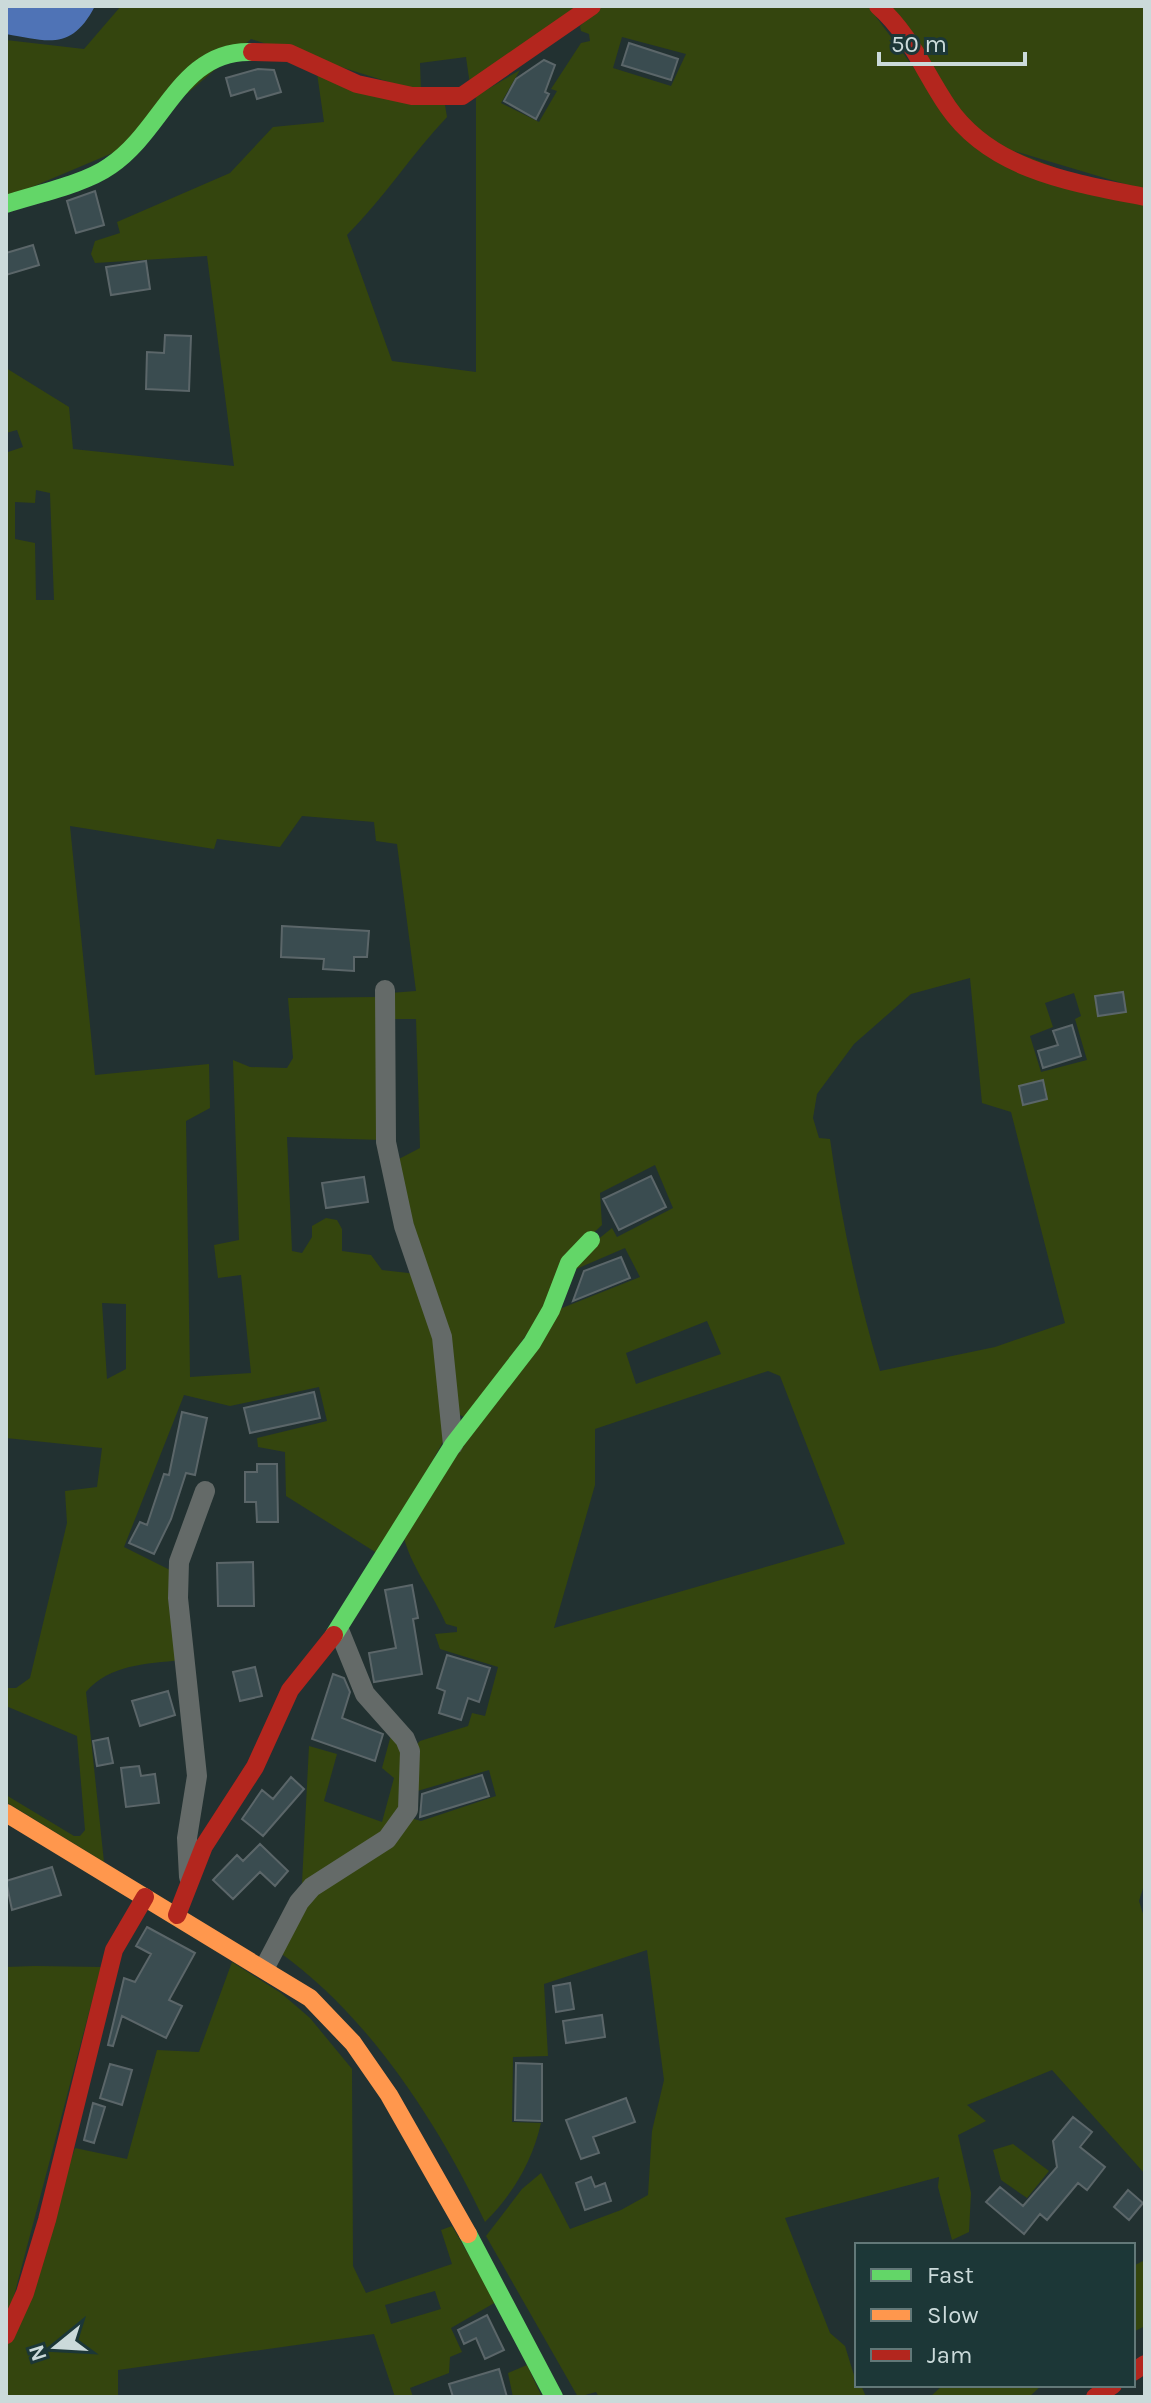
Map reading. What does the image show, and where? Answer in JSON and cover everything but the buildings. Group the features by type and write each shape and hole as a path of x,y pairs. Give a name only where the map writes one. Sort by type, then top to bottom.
{"street":[{"path":"6,204 107,169 132,150 206,61 229,51 289,53 357,84 412,96 462,96 592,6"},
{"path":"878,6 913,41 950,111 983,143 1010,160 1068,181 1145,197"},
{"path":"385,990 386,1142 404,1226 442,1337 453,1445"},
{"path":"177,1915 204,1846 255,1767 290,1690 311,1660 339,1630 453,1445 532,1343 551,1310 569,1263 591,1240"},
{"path":"190,1885 187,1838 197,1776 178,1598 179,1562 205,1491"},
{"path":"265,1967 299,1902 312,1887 387,1839 408,1810 410,1751 405,1739 365,1694 339,1630"},
{"path":"6,1813 265,1967 310,1998 353,2043 389,2095 473,2242 554,2397"},
{"path":"6,2335 25,2293 47,2220 114,1950 145,1897"}],"green space":[{"path":"121,6 584,6 470,85 466,57 420,63 421,92 251,39 122,149 6,198 6,40 84,49"},
{"path":"600,6 868,6 960,130 1145,203 1145,1882 1139,1901 1145,1920 1145,2174 1052,2070 967,2105 986,2121 958,2135 971,2193 969,2232 952,2240 938,2187 939,2177 785,2218 830,2333 845,2346 855,2387 862,2387 866,2397 599,2397 596,2392 578,2397 486,2236 522,2189 541,2173 570,2229 621,2210 648,2195 652,2131 664,2080 647,1950 544,1984 548,2056 513,2057 512,2122 541,2123 520,2177 485,2222 446,2147 398,2074 343,2007 279,1952 304,1903 411,1818 421,1821 496,1796 489,1770 414,1792 415,1746 420,1741 468,1726 472,1713 485,1716 498,1667 440,1649 435,1634 457,1632 457,1627 446,1624 411,1557 403,1534 557,1310 640,1277 625,1248 567,1273 591,1245 612,1228 617,1237 673,1208 655,1165 600,1193 602,1225 580,1246 546,1307 467,1418 457,1414 395,1161 420,1148 416,1019 391,1019 390,993 416,991 397,844 376,841 374,822 302,816 280,847 217,839 214,849 70,826 95,1075 209,1064 210,1108 186,1121 190,1377 251,1373 241,1275 218,1278 214,1245 239,1240 233,1060 250,1067 287,1068 293,1058 288,998 377,997 382,1140 287,1137 292,1251 302,1253 312,1237 312,1226 326,1218 337,1220 342,1229 342,1251 371,1255 382,1270 417,1274 436,1339 444,1440 380,1555 286,1496 285,1452 258,1447 257,1438 327,1421 319,1387 230,1406 184,1395 124,1547 172,1571 181,1660 142,1664 117,1671 86,1692 104,1862 6,1802 6,1795 74,1836 80,1836 85,1830 77,1736 6,1706 6,1688 16,1688 30,1678 67,1523 65,1491 97,1487 102,1448 6,1438 6,449 8,452 23,447 17,430 6,433 6,368 69,407 73,449 234,466 207,256 95,263 91,254 95,241 120,233 117,222 230,173 273,127 324,122 317,73 445,105 447,117 347,235 392,361 476,372 476,96 520,70 501,103 539,122 557,91 551,89 581,43 590,41 589,34 581,31 580,26","holes":["622,37 686,54 671,86 613,68","36,490 50,493 54,600 36,600 35,543 15,539 15,502 35,503","970,978 982,1103 1011,1112 1065,1323 995,1347 880,1371 850,1256 830,1139 819,1138 813,1118 817,1094 854,1044 911,994","1074,993 1081,1016 1075,1019 1087,1060 1041,1072 1030,1036 1053,1027 1045,1003","102,1303 126,1304 126,1369 107,1379","707,1321 721,1354 636,1384 626,1353","768,1371 780,1376 845,1544 554,1628 595,1485 595,1429"]},
{"path":"889,6 1145,6 1145,190 994,145 969,125"},
{"path":"391,1735 399,1739 406,1791 384,1838 310,1885 302,1883 309,1746 337,1754 324,1801 382,1822 394,1778 382,1768"},
{"path":"232,1962 281,1993 310,2018 352,2069 353,2266 366,2293 452,2264 441,2230 452,2226 496,2302 451,2328 462,2352 450,2357 449,2373 410,2388 413,2397 395,2397 374,2334 118,2370 118,2397 6,2397 6,2347 75,2148 127,2159 157,2050 199,2052","holes":["435,2291 441,2309 391,2324 385,2305"]},
{"path":"6,1967 101,1967 6,2326"},
{"path":"1013,2144 1049,2171 1027,2198 1001,2180 993,2150"},
{"path":"1145,2260 1145,2326 1135,2331 1135,2265"},
{"path":"527,2365 542,2397 513,2397 508,2373"},
{"path":"941,2387 1040,2387 1029,2397 930,2397"}],"water":[{"path":"6,6 95,6 78,30 58,40 47,40 6,34"}],"traffic: fast":[{"path":"6,204 74,183 110,166 129,151 174,94 207,63 227,55 252,52"},
{"path":"334,1635 453,1445 532,1343 551,1310 569,1263 591,1240"},
{"path":"468,2234 554,2397"}],"traffic: slow":[{"path":"6,1813 310,1998 353,2043 389,2095 468,2234"}],"traffic: jam":[{"path":"252,52 289,53 357,84 412,96 462,96 592,6"},
{"path":"878,6 908,41 948,107 966,129 987,146 1036,171 1145,197"},
{"path":"177,1915 204,1846 255,1767 290,1690 334,1635"},
{"path":"6,2335 25,2293 47,2220 114,1950 145,1897"},
{"path":"1135,2371 1145,2364"},
{"path":"1095,2397 1110,2387"}]}
